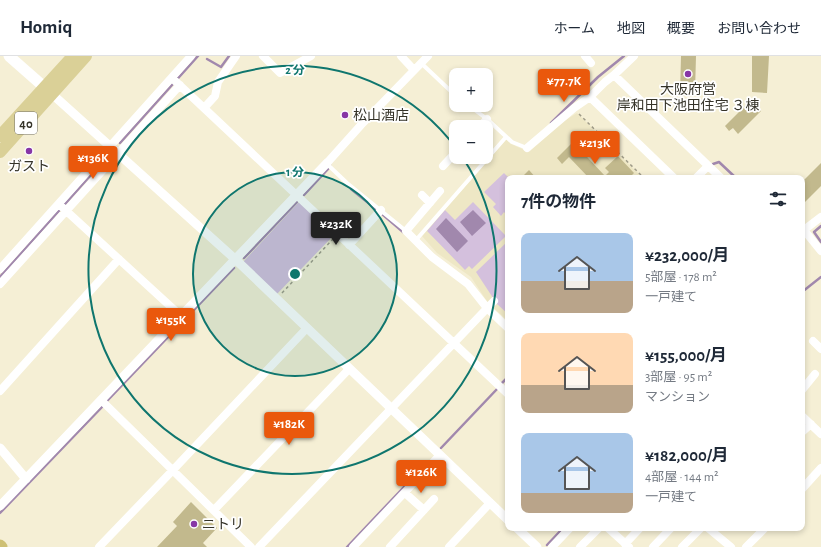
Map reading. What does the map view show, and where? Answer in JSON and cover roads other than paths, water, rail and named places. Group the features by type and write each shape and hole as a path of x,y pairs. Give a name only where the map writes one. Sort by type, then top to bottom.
{"main road":[{"path":"10,56 49,90"},
{"name":"40","path":"0,152 49,90 72,56"},
{"name":"40","path":"0,136 86,56"}],"street":[{"path":"0,269 117,154 176,82 191,56"},
{"path":"204,108 215,96 218,82 236,56"},
{"path":"263,56 280,73 311,56"},
{"path":"401,56 414,70"},
{"path":"0,506 428,56"},
{"path":"585,56 592,63"},
{"path":"527,148 574,108 590,97 614,75 630,57"},
{"path":"614,75 718,175"},
{"path":"176,82 505,391"},
{"path":"0,284 110,147 176,82"},
{"path":"49,90 117,154 235,259 505,517"},
{"path":"590,97 671,175"},
{"path":"443,166 449,160"},
{"path":"699,175 708,166"},
{"path":"440,191 406,231 432,257 468,284 487,308 505,325"},
{"path":"422,195 430,202"},
{"path":"63,207 181,316"},
{"path":"349,245 381,210"},
{"path":"805,228 821,216"},
{"path":"805,232 821,251"},
{"path":"0,391 119,259"},
{"path":"259,547 494,301"},
{"path":"98,547 307,328"},
{"path":"813,341 821,349"},
{"path":"214,510 350,369"},
{"path":"805,379 815,374"},
{"path":"101,400 251,547"},
{"path":"805,419 821,434"},
{"path":"805,429 811,424"},
{"path":"0,448 26,479"},
{"path":"353,547 440,455"},
{"path":"805,486 821,468"},
{"path":"405,493 424,510"},
{"path":"390,547 434,499"},
{"path":"449,547 490,503"},
{"path":"520,531 537,547"},
{"path":"552,547 567,531"},
{"path":"580,547 596,531"},
{"path":"611,531 623,545 637,531"},
{"path":"653,547 668,531"},
{"path":"682,547 698,531"},
{"path":"712,531 731,547"},
{"path":"746,547 762,531"}],"lane":[{"path":"421,63 449,89"},
{"path":"478,112 512,142 527,148"},
{"path":"416,240 506,137"},
{"path":"327,163 347,183 406,231"}],"waterway":[{"path":"120,143 198,56"},
{"path":"207,59 221,67 229,56"},
{"path":"551,123 598,77 624,56"},
{"path":"0,277 106,158"},
{"path":"713,164 719,162 733,175"},
{"path":"304,195 329,168 330,165"},
{"path":"351,189 377,210"},
{"path":"244,258 297,202"},
{"path":"382,214 403,232"},
{"path":"821,226 814,232 821,242"},
{"path":"107,401 234,268"},
{"path":"805,290 821,277"},
{"path":"502,383 505,380"},
{"path":"441,448 498,388"},
{"path":"0,513 103,406"},
{"path":"347,547 423,467"},
{"path":"547,545 560,531"}],"place":[{"name":"大阪府営 岸和田下池田住宅 ３棟","path":"688,74"},
{"name":"松山酒店","path":"345,115"},
{"name":"ガスト","path":"29,151"},
{"name":"ニトリ","path":"194,524"}]}
